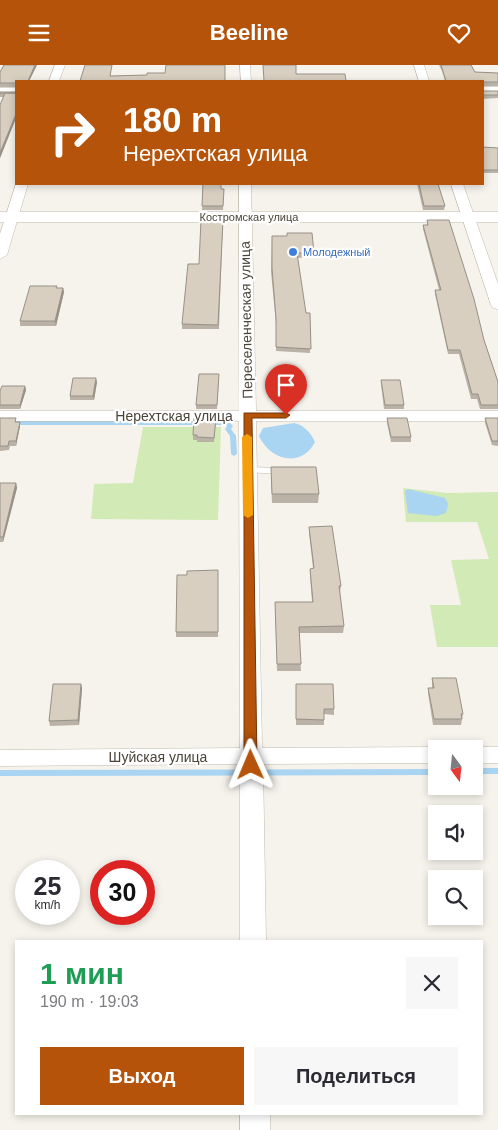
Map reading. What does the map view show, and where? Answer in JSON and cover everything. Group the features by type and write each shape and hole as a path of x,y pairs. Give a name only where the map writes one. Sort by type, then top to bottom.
{"street":[{"path":"54,80 60,65"},
{"path":"245,65 246,80"},
{"path":"419,65 424,80"},
{"path":"484,90 498,90"},
{"path":"0,91 15,91"},
{"path":"0,255 6,217 22,185"},
{"name":"Переселенческая улица","path":"245,185 253,940"},
{"path":"457,185 498,305"},
{"name":"Костромская улица","path":"6,217 498,217"},
{"name":"Нерехтская улица","path":"0,416 498,416"},
{"path":"483,755 498,755"},
{"name":"Шуйская улица","path":"0,758 251,767 428,756"},
{"path":"255,1115 255,1130"}],"lane":[{"path":"247,470 297,471"}],"green space":[{"path":"143,427 221,427 218,520 91,519 94,484 133,483"},
{"path":"403,488 448,493 498,492 498,647 437,647 430,605 461,605 451,560 489,559 477,522 406,522"}],"water":[{"path":"294,423 307,430 315,442 302,456 286,458 278,456 270,451 259,436 263,428"},
{"path":"408,489 445,498 448,504 446,513 436,516 408,513 405,491"}],"building":[{"path":"4,65 35,65 28,80 15,80 15,83 0,83 0,72"},
{"path":"85,65 112,65 110,76 165,73 166,65 225,65 225,80 80,80"},
{"path":"263,65 296,65 296,74 345,74 346,80 264,80"},
{"path":"441,65 471,65 475,72 498,73 498,82 446,80"},
{"path":"484,91 498,91 498,95 484,95"},
{"path":"5,93 15,93 15,116 0,153 0,105"},
{"path":"484,147 498,148 498,170 484,170"},
{"path":"203,185 221,185 221,189 224,189 223,206 202,206"},
{"path":"419,185 438,185 445,206 424,206"},
{"path":"201,220 223,220 218,325 182,324 188,264 199,264"},
{"path":"427,220 449,220 498,382 498,405 481,405 478,394 472,394 460,350 448,350 435,290 441,290 423,225 428,225"},
{"path":"287,233 312,233 314,253 297,253 306,313 310,313 311,349 276,347 272,236 287,236"},
{"path":"30,286 57,286 56,288 63,288 55,321 20,321"},
{"path":"199,374 219,374 217,405 196,405"},
{"path":"73,378 96,378 93,396 70,396"},
{"path":"381,380 400,380 404,405 385,405"},
{"path":"2,386 25,386 20,405 0,405"},
{"path":"0,418 16,418 15,422 20,422 16,441 9,441 8,446 0,446"},
{"path":"194,418 216,418 214,438 193,435"},
{"path":"387,418 407,418 411,437 391,437"},
{"path":"485,418 498,418 498,441 492,441"},
{"path":"271,467 316,467 319,494 272,494"},
{"path":"0,483 16,483 3,537 0,537"},
{"path":"332,526 341,586 339,586 344,626 299,627 301,664 277,664 275,602 313,602 310,569 314,568 309,527"},
{"path":"218,570 218,632 176,632 177,575 187,575 187,571"},
{"path":"432,678 456,678 463,714 461,714 462,719 434,719 428,688 434,688"},
{"path":"53,684 81,684 78,720 49,721"},
{"path":"296,684 333,684 334,709 324,709 324,720 296,719"}],"waterway":[{"path":"0,423 227,423 230,426 228,429 233,436 234,454"},
{"path":"483,771 498,771"},
{"path":"0,773 428,772"}],"slow traffic":[{"path":"247,437 248,515"}],"place":[{"name":"Молодежный","path":"293,252"}],"route":[{"path":"251,765 247,415 286,415"}]}
